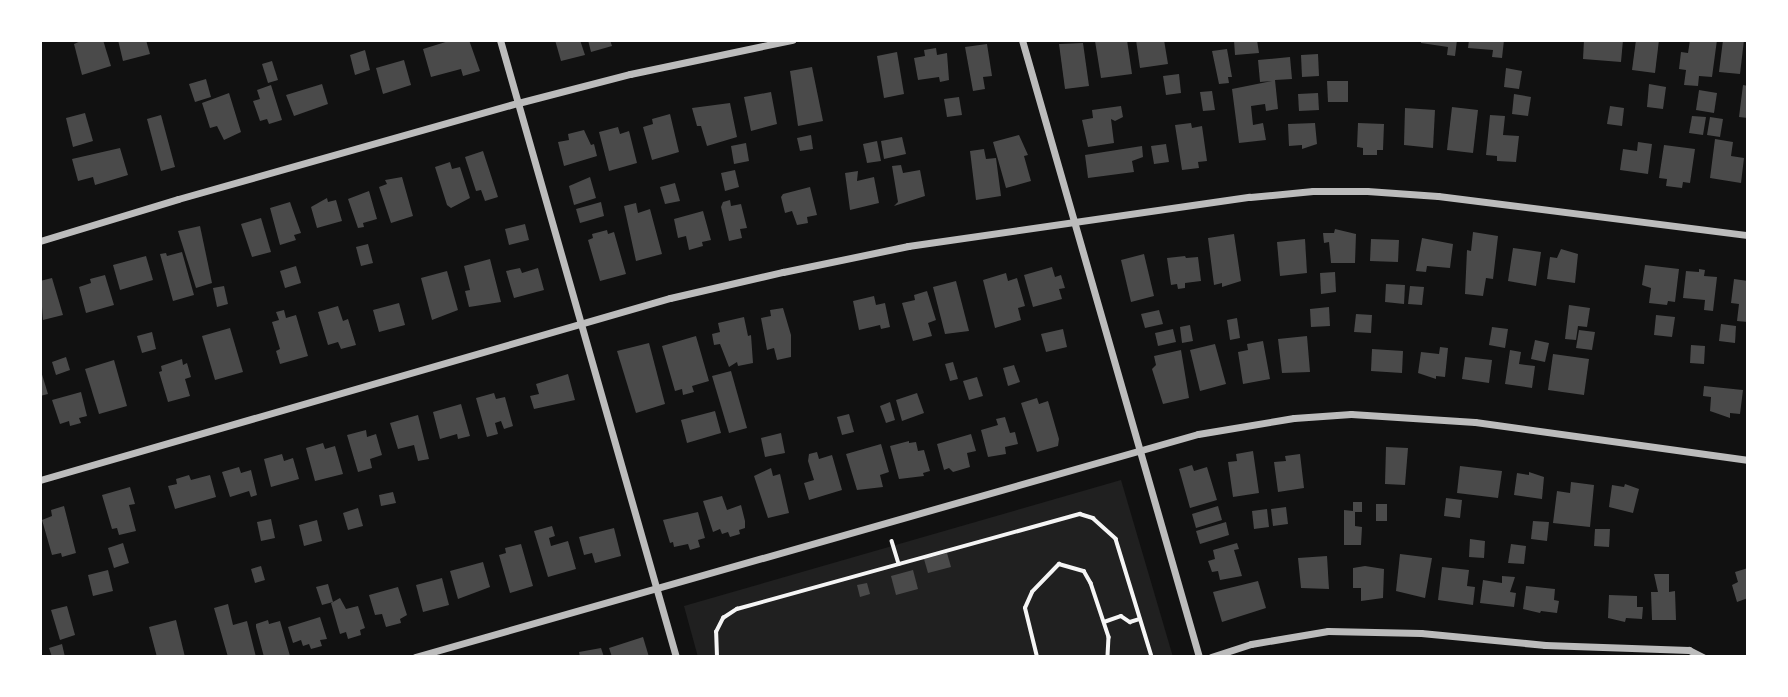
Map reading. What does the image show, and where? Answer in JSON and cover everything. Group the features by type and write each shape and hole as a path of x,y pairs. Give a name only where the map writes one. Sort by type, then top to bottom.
{"street":[{"path":"500,40 676,657"},
{"path":"40,242 178,199 518,103 630,74 792,40"},
{"path":"1022,40 1199,657"},
{"path":"40,480 670,298 908,246 1250,197 1313,191 1367,191 1438,196 1748,235"},
{"path":"415,657 1198,433 1250,424 1350,414 1475,422 1748,460"},
{"path":"1211,657 1251,644 1328,631 1421,633 1538,645 1689,650 1703,657"}],"path":[{"path":"718,657 716,632 723,618 737,609 1080,514 1093,518 1116,539 1152,657"},
{"path":"892,541 899,564"},
{"path":"1037,657 1025,608 1032,592 1059,564 1084,571 1111,645 1108,657"},
{"path":"1104,622 1121,616 1130,622 1141,618"}],"shaded area":[{"path":"1121,480 1173,657 698,657 684,606"}],"building":[{"path":"83,40 103,40 111,66 82,75 74,44"},
{"path":"118,40 146,40 150,54 123,61"},
{"path":"452,40 469,40 480,71 463,76 461,69 431,77 423,49"},
{"path":"555,40 580,40 585,55 561,61"},
{"path":"588,40 610,40 612,46 591,52"},
{"path":"1127,40 1132,74 1101,78 1095,41"},
{"path":"1136,40 1164,40 1168,64 1140,68"},
{"path":"1234,40 1257,40 1259,53 1235,55"},
{"path":"1421,40 1457,40 1455,56 1447,55 1448,47 1421,43"},
{"path":"1469,40 1504,40 1502,58 1492,57 1493,50 1468,48"},
{"path":"1584,40 1623,40 1621,62 1583,59"},
{"path":"1636,40 1659,40 1655,73 1632,70"},
{"path":"1690,40 1717,40 1712,77 1699,76 1698,86 1684,85 1686,70 1679,69 1681,52 1688,53"},
{"path":"1723,40 1744,40 1740,74 1719,72"},
{"path":"1083,43 1089,86 1065,89 1059,44"},
{"path":"987,44 992,76 983,77 985,89 973,91 965,47"},
{"path":"936,48 937,55 947,53 949,80 940,82 939,77 918,80 914,58 925,56 924,50"},
{"path":"1227,49 1232,77 1228,77 1229,83 1219,84 1212,51"},
{"path":"365,50 370,70 355,75 350,55"},
{"path":"897,52 904,94 884,98 877,56"},
{"path":"1318,54 1319,76 1302,77 1301,55"},
{"path":"1290,57 1292,79 1275,80 1278,109 1266,111 1265,104 1251,106 1253,125 1263,123 1266,140 1239,143 1232,89 1272,81 1260,82 1258,60"},
{"path":"404,60 411,85 383,94 376,68"},
{"path":"272,61 278,80 268,83 262,64"},
{"path":"812,67 823,121 798,126 790,71"},
{"path":"1506,68 1522,71 1519,89 1504,87"},
{"path":"1179,74 1181,93 1166,95 1163,76"},
{"path":"206,79 211,97 195,102 189,84"},
{"path":"1327,81 1348,81 1348,102 1328,102"},
{"path":"322,84 328,104 294,116 286,95"},
{"path":"1649,84 1666,87 1663,109 1647,107"},
{"path":"271,85 282,120 269,124 267,119 260,121 253,101 260,99 257,90"},
{"path":"1743,85 1748,86 1748,118 1739,117"},
{"path":"1699,90 1717,93 1714,113 1696,110"},
{"path":"1212,91 1215,110 1203,111 1200,92"},
{"path":"771,92 777,124 751,131 744,97"},
{"path":"229,93 241,132 224,140 217,126 210,128 202,103"},
{"path":"1318,93 1319,110 1299,111 1298,94"},
{"path":"1514,94 1531,97 1528,116 1512,114"},
{"path":"959,97 962,115 947,117 944,99"},
{"path":"730,103 737,137 707,146 692,108"},
{"path":"1121,106 1123,117 1115,121 1111,119 1114,143 1088,147 1082,120 1093,118 1092,110"},
{"path":"1610,106 1624,108 1622,126 1607,124"},
{"path":"1452,107 1478,110 1473,153 1447,150"},
{"path":"1405,108 1435,110 1433,148 1404,145"},
{"path":"85,113 93,141 73,147 66,118"},
{"path":"670,114 679,152 652,160 643,127 653,124 652,119"},
{"path":"161,115 175,167 161,171 147,119"},
{"path":"1490,115 1505,116 1503,135 1519,136 1516,162 1497,161 1497,156 1486,155"},
{"path":"1692,116 1706,117 1703,135 1689,133"},
{"path":"1710,117 1723,119 1720,137 1707,135"},
{"path":"1191,123 1192,128 1202,126 1207,161 1198,162 1199,168 1182,170 1175,125"},
{"path":"1315,123 1317,144 1302,149 1302,145 1289,146 1288,124"},
{"path":"1358,123 1384,124 1383,150 1377,150 1377,155 1363,155 1363,148 1357,147"},
{"path":"618,127 620,134 629,131 637,163 609,171 599,132"},
{"path":"584,130 591,145 594,144 597,156 564,166 558,142 569,140 568,134"},
{"path":"811,135 813,149 800,151 797,138"},
{"path":"1019,135 1028,155 1024,156 1031,181 1006,188 993,142"},
{"path":"902,137 906,154 884,159 881,141"},
{"path":"1715,139 1733,142 1731,156 1744,158 1741,183 1710,178"},
{"path":"877,141 881,161 867,163 863,144"},
{"path":"1638,142 1652,144 1648,174 1620,170 1623,149 1637,151"},
{"path":"746,143 749,161 734,164 731,146"},
{"path":"1166,144 1169,162 1154,164 1151,146"},
{"path":"1664,145 1695,149 1690,183 1683,182 1682,188 1666,186 1667,179 1659,178"},
{"path":"1142,146 1143,157 1132,161 1134,172 1088,178 1085,155"},
{"path":"120,148 128,175 95,185 93,177 78,181 72,159"},
{"path":"984,149 986,159 996,158 1001,196 976,200 970,151"},
{"path":"483,151 498,197 485,201 481,190 476,191 465,157"},
{"path":"450,162 452,169 460,167 470,198 451,208 447,205 435,167"},
{"path":"901,165 903,173 920,170 925,196 894,206 898,202 892,166"},
{"path":"735,170 739,187 725,191 721,173"},
{"path":"858,171 857,181 874,177 879,203 850,210 845,173"},
{"path":"402,177 413,216 391,223 379,187 387,184 385,180"},
{"path":"590,177 596,198 574,205 569,186"},
{"path":"675,183 680,201 665,204 660,187"},
{"path":"810,187 817,215 807,217 808,223 797,225 792,211 785,213 781,197 783,194"},
{"path":"369,191 377,219 363,223 364,227 358,228 348,199"},
{"path":"327,198 328,202 336,200 342,221 317,228 311,207"},
{"path":"730,200 731,206 741,204 747,228 740,229 742,238 729,241 721,207 723,202"},
{"path":"290,202 301,233 294,235 296,240 280,245 270,208"},
{"path":"601,202 604,216 580,223 576,209"},
{"path":"636,203 638,213 650,209 662,254 636,261 624,206"},
{"path":"703,211 711,240 702,242 703,246 689,250 686,236 678,238 674,219"},
{"path":"261,218 271,252 252,257 241,224"},
{"path":"525,224 529,240 509,245 505,229"},
{"path":"200,226 212,283 196,288 178,231"},
{"path":"1335,229 1356,234 1355,263 1331,263 1329,242 1324,243 1323,233 1334,233"},
{"path":"607,230 608,234 614,232 626,274 600,281 588,240 593,238 592,234"},
{"path":"1473,232 1498,236 1493,279 1486,278 1483,296 1465,294 1467,250 1471,251"},
{"path":"1234,234 1241,281 1222,287 1222,283 1214,285 1208,238"},
{"path":"1422,238 1453,244 1450,268 1427,266 1426,272 1416,271"},
{"path":"1305,239 1307,273 1280,276 1277,242"},
{"path":"1371,239 1399,240 1398,262 1370,261"},
{"path":"368,244 373,263 361,266 356,247"},
{"path":"1513,248 1541,252 1536,286 1508,281"},
{"path":"1561,249 1578,254 1575,283 1547,279 1550,257 1557,258"},
{"path":"182,252 194,295 173,301 160,254 166,253 167,256"},
{"path":"1144,254 1154,296 1131,302 1121,260"},
{"path":"146,256 153,280 120,290 113,265"},
{"path":"1198,257 1201,281 1185,283 1185,288 1178,289 1177,284 1171,285 1167,258"},
{"path":"490,259 501,302 469,307 465,291 470,290 464,266"},
{"path":"1645,265 1679,269 1675,302 1668,301 1667,305 1649,303 1651,288 1642,285"},
{"path":"296,266 301,283 285,288 280,271"},
{"path":"1052,267 1055,277 1061,275 1065,288 1059,289 1062,299 1033,307 1024,275"},
{"path":"520,268 522,273 538,268 544,290 514,298 506,271"},
{"path":"1699,269 1705,270 1704,276 1717,277 1713,311 1704,310 1705,300 1683,298 1686,271 1699,272"},
{"path":"447,271 458,310 432,320 421,278"},
{"path":"1335,272 1336,292 1321,294 1320,273"},
{"path":"1006,273 1008,281 1017,278 1025,306 1018,308 1021,320 995,328 983,280"},
{"path":"105,275 114,305 86,313 79,287 91,283 90,279"},
{"path":"52,278 63,315 43,320 40,281"},
{"path":"1734,279 1748,281 1748,322 1737,321 1739,304 1731,303"},
{"path":"956,281 969,331 945,334 933,287"},
{"path":"1386,284 1405,285 1404,304 1385,302"},
{"path":"224,286 228,304 217,307 213,288"},
{"path":"1410,286 1424,287 1422,305 1408,304"},
{"path":"927,291 936,320 928,323 932,336 913,341 902,303 915,300 914,295"},
{"path":"874,296 876,305 885,303 890,327 881,329 880,325 859,330 853,301"},
{"path":"399,303 405,325 379,332 373,310"},
{"path":"1569,305 1590,308 1587,327 1578,326 1576,340 1565,339"},
{"path":"338,306 343,321 348,319 356,345 341,349 338,342 328,345 318,312"},
{"path":"1329,307 1330,326 1311,327 1310,309"},
{"path":"783,308 791,335 791,357 777,360 774,348 767,350 761,318 771,316 770,310"},
{"path":"284,310 286,318 296,315 308,356 280,364 276,351 280,349 272,322 279,320 276,312"},
{"path":"1159,310 1163,324 1145,328 1141,314"},
{"path":"1356,314 1372,315 1371,333 1354,332"},
{"path":"1656,315 1675,317 1672,337 1654,335"},
{"path":"744,317 748,336 751,335 753,363 738,366 737,362 729,367 720,344 714,345 712,334 720,332 718,323"},
{"path":"1237,318 1240,338 1230,340 1227,320"},
{"path":"1721,324 1736,326 1735,343 1719,341"},
{"path":"1190,325 1193,341 1182,343 1180,327"},
{"path":"1492,327 1508,329 1505,348 1489,345"},
{"path":"230,328 243,372 215,380 202,336"},
{"path":"1063,329 1067,347 1046,352 1041,334"},
{"path":"1173,329 1176,342 1158,346 1155,333"},
{"path":"1579,330 1595,332 1592,350 1576,348"},
{"path":"152,332 156,349 142,353 137,336"},
{"path":"696,336 709,381 692,386 694,392 683,395 682,389 675,391 662,346"},
{"path":"1307,336 1310,372 1282,373 1278,339"},
{"path":"1535,340 1549,343 1545,362 1531,359"},
{"path":"1263,341 1270,379 1243,384 1238,352 1248,350 1247,344"},
{"path":"649,343 665,404 636,413 617,351"},
{"path":"1215,344 1226,384 1200,391 1190,350"},
{"path":"1691,345 1705,346 1704,364 1690,363"},
{"path":"1440,347 1448,348 1445,377 1436,376 1436,379 1418,373 1421,352 1439,354"},
{"path":"1372,349 1403,351 1402,373 1371,371"},
{"path":"1181,350 1189,398 1163,404 1152,369 1156,365 1154,356"},
{"path":"1510,350 1521,352 1519,364 1535,366 1532,388 1505,384"},
{"path":"1553,354 1589,359 1584,395 1548,390"},
{"path":"66,357 70,370 56,375 52,362"},
{"path":"1465,357 1492,360 1489,383 1462,379"},
{"path":"182,359 183,365 187,363 191,377 185,379 190,396 168,402 159,372 162,371 161,366"},
{"path":"114,360 127,406 99,414 85,369"},
{"path":"953,362 958,379 950,381 945,364"},
{"path":"1014,365 1020,382 1008,386 1003,368"},
{"path":"40,368 48,394 40,396"},
{"path":"731,371 747,428 729,433 712,376"},
{"path":"568,374 575,400 534,409 530,396 539,394 536,384"},
{"path":"977,377 983,396 969,400 963,381"},
{"path":"1704,386 1743,390 1740,414 1730,413 1730,418 1710,411 1711,397 1703,396"},
{"path":"81,392 87,416 79,418 81,423 70,426 69,421 60,424 52,400"},
{"path":"494,393 496,399 505,397 513,426 504,429 501,421 495,423 498,434 487,437 476,398"},
{"path":"917,393 924,413 902,421 896,400"},
{"path":"1037,398 1039,404 1048,401 1059,439 1058,446 1037,452 1021,403"},
{"path":"890,402 895,420 886,423 880,406"},
{"path":"461,404 470,436 458,439 457,434 440,439 433,412"},
{"path":"715,411 721,433 687,443 681,420"},
{"path":"849,414 854,432 842,435 837,417"},
{"path":"418,415 429,459 418,461 414,445 398,449 390,423"},
{"path":"1005,417 1010,433 1015,432 1018,444 1005,447 1006,454 988,457 981,430 998,425 996,419"},
{"path":"366,430 367,437 376,434 382,455 370,459 372,468 358,472 347,435"},
{"path":"781,433 785,453 765,457 761,438"},
{"path":"971,434 976,451 967,453 970,467 953,472 949,468 944,470 937,444"},
{"path":"916,442 918,451 924,450 930,471 923,473 924,476 899,479 890,446"},
{"path":"323,443 325,449 335,446 343,474 315,481 306,448"},
{"path":"881,444 889,472 880,475 883,487 857,490 846,454"},
{"path":"1386,447 1408,448 1405,485 1385,484"},
{"path":"1253,451 1259,493 1233,497 1228,462 1237,461 1236,454"},
{"path":"817,452 819,459 832,455 842,490 809,500 804,483 814,480 808,461 809,454"},
{"path":"282,454 284,461 293,458 299,479 271,487 264,459"},
{"path":"1300,454 1304,488 1278,492 1274,462 1286,461 1285,456"},
{"path":"1192,465 1194,471 1207,467 1217,500 1190,508 1179,469"},
{"path":"1460,466 1502,471 1498,498 1457,493"},
{"path":"239,467 241,473 251,470 257,495 251,497 249,491 230,497 222,472"},
{"path":"771,468 773,476 780,474 789,513 768,518 754,476"},
{"path":"1529,472 1544,477 1542,499 1514,495 1517,473 1529,475"},
{"path":"189,475 191,480 210,475 216,497 175,509 168,486 177,484 176,479"},
{"path":"1571,482 1594,485 1590,527 1553,523 1557,491 1570,493"},
{"path":"1625,484 1639,489 1633,513 1609,507 1612,485 1624,487"},
{"path":"130,487 135,504 129,505 136,531 119,535 117,528 112,529 102,495"},
{"path":"393,492 396,503 381,506 379,495"},
{"path":"722,496 727,510 741,505 745,528 739,530 740,534 730,537 728,532 722,534 720,529 713,532 703,501"},
{"path":"1446,498 1462,500 1460,518 1444,516"},
{"path":"1353,502 1362,502 1362,512 1355,512 1355,526 1362,527 1361,545 1344,545 1344,510 1353,511"},
{"path":"1376,504 1387,504 1387,521 1376,521"},
{"path":"64,506 76,553 62,557 61,553 52,555 42,520 52,516 51,510"},
{"path":"1218,506 1222,520 1196,528 1192,514"},
{"path":"1286,507 1288,524 1273,526 1271,509"},
{"path":"358,508 363,526 348,530 343,513"},
{"path":"1267,509 1269,527 1254,529 1252,511"},
{"path":"698,512 705,538 698,540 700,547 690,550 688,544 674,547 673,542 670,543 663,520"},
{"path":"271,519 275,538 261,541 257,522"},
{"path":"317,520 322,541 304,546 299,525"},
{"path":"1533,521 1549,522 1547,541 1531,539"},
{"path":"1226,522 1229,535 1200,544 1196,531"},
{"path":"552,526 555,536 549,538 551,546 568,541 576,569 548,577 534,531"},
{"path":"614,528 621,556 595,563 592,553 584,555 579,537"},
{"path":"1595,529 1610,529 1609,547 1594,546"},
{"path":"1470,539 1485,541 1484,558 1469,557"},
{"path":"123,543 129,563 114,568 108,548"},
{"path":"1237,543 1239,549 1234,550 1242,576 1220,580 1218,571 1212,572 1208,561 1215,559 1213,550"},
{"path":"521,544 533,586 510,593 499,555 506,553 505,548"},
{"path":"1511,544 1526,546 1524,564 1508,563"},
{"path":"947,553 951,567 928,573 924,559"},
{"path":"1400,554 1432,558 1425,598 1396,591"},
{"path":"1327,556 1329,589 1301,588 1298,558"},
{"path":"483,562 490,587 458,599 450,571"},
{"path":"261,566 265,580 255,583 251,569"},
{"path":"1365,566 1384,569 1383,598 1361,601 1361,588 1353,588 1353,568"},
{"path":"1442,567 1469,570 1467,586 1475,587 1473,605 1438,600"},
{"path":"1748,568 1748,598 1737,602 1732,585 1738,582 1735,572"},
{"path":"108,570 113,591 93,596 88,575"},
{"path":"913,570 918,589 896,595 891,576"},
{"path":"1654,574 1669,574 1669,592 1675,591 1676,620 1652,620 1651,592 1658,592"},
{"path":"1502,576 1515,577 1510,592 1516,593 1514,607 1480,603 1483,580 1502,583"},
{"path":"442,578 449,605 423,612 416,585"},
{"path":"1258,581 1266,608 1222,622 1213,592"},
{"path":"867,583 870,594 860,597 857,585"},
{"path":"328,584 333,602 322,605 316,587"},
{"path":"1526,586 1555,589 1554,600 1559,601 1557,613 1523,609"},
{"path":"398,587 407,615 400,619 401,623 386,627 382,614 375,615 369,595"},
{"path":"1609,595 1637,596 1637,607 1643,607 1642,619 1626,618 1625,622 1608,618"},
{"path":"340,598 346,609 358,606 365,628 360,630 361,635 348,639 346,632 340,634 331,603"},
{"path":"228,604 233,625 247,621 256,657 228,657 214,608"},
{"path":"67,606 75,635 60,640 51,610"},
{"path":"320,617 327,639 320,640 322,646 311,649 309,644 303,646 301,640 293,643 288,627"},
{"path":"176,620 185,657 157,657 149,627"},
{"path":"268,620 269,624 280,621 290,656 264,657 256,624"},
{"path":"643,637 649,657 612,657 609,648"},
{"path":"62,644 65,657 52,657 49,648"},
{"path":"601,648 604,657 580,657 579,652"}]}
